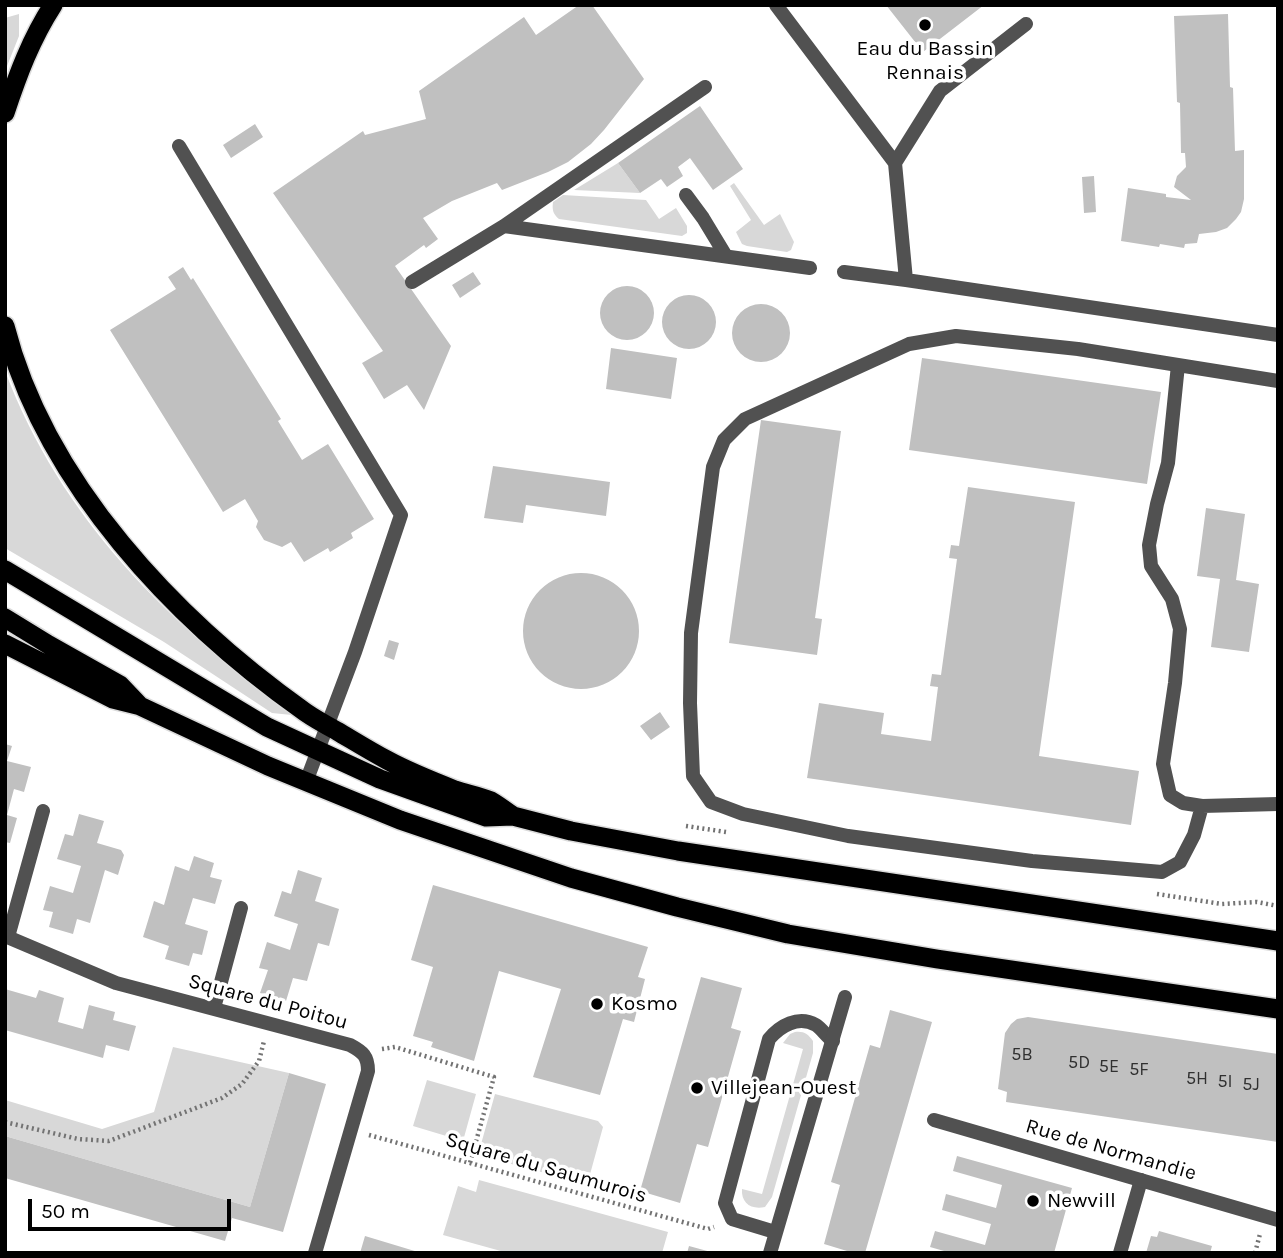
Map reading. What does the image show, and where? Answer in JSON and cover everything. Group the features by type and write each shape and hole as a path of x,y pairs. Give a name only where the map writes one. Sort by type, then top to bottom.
{"highway":[{"path":"5,113 27,50 53,5"},
{"path":"5,326 28,396 55,448 117,539 190,617 263,681 307,714 388,761 422,777 491,801 513,816"},
{"path":"5,570 267,727 380,779 486,817 513,816 571,831 678,851 1269,939 1278,927"},
{"path":"5,618 120,685 140,706"},
{"path":"5,644 113,699 140,706 306,782 400,820 571,878 744,924 844,945 1278,1009"}],"street":[{"path":"776,5 895,163 906,280"},
{"path":"895,163 940,91 1026,24"},
{"path":"412,282 504,226 705,87"},
{"path":"179,146 401,514 355,652 306,782"},
{"path":"687,195 726,256"},
{"path":"504,226 810,268"},
{"path":"844,272 1278,334"},
{"path":"1202,806 1194,835 1180,862 1162,872 1032,861 848,836 743,814 711,803 693,776 690,703 691,633 713,467 724,440 745,419 909,344 956,336 1078,349 1278,381"},
{"path":"1178,365 1168,463 1150,545 1152,566 1172,599 1180,629 1163,764 1170,794 1183,803 1202,806 1278,804"},
{"path":"7,936 43,811"},
{"path":"214,1008 242,908"},
{"name":"Square du Poitou","path":"7,936 116,983 350,1045 361,1051 368,1061 368,1071 315,1253"},
{"path":"770,1253 845,997"},
{"path":"775,1232 732,1219 725,1203 769,1039 779,1027 791,1022 803,1022 815,1025 833,1041"},
{"name":"Rue de Normandie","path":"934,1120 1278,1220"},
{"path":"1120,1253 1141,1180"}],"path":[{"path":"1257,902 1278,906"},
{"path":"5,1122 78,1139 109,1141 222,1098 242,1084 259,1061 269,1023"},
{"path":"361,1051 395,1048 494,1077 470,1163"},
{"name":"Square du Saumurois","path":"351,1130 708,1229 732,1219"}],"shaded area":[{"path":"19,14 19,36 5,71 5,18"},
{"path":"618,163 640,193 574,190"},
{"path":"734,183 764,225 780,214 794,242 791,250 787,252 742,244 736,232 751,220 730,186"},
{"path":"563,195 646,200 659,219 676,208 687,226 687,233 682,236 559,219 553,212 553,202"},
{"path":"5,371 28,424 56,474 88,521 123,564 161,605 203,643 292,715 272,713 164,642 5,548"},
{"path":"795,1032 807,1035 813,1041 813,1053 772,1197 765,1207 755,1207 745,1202 742,1189 762,1194 803,1049 783,1043"},
{"path":"173,1047 289,1073 250,1207 5,1136 5,1100 102,1129 154,1112"},
{"path":"427,1080 476,1094 463,1141 413,1126"},
{"path":"495,1094 598,1121 603,1127 589,1178 582,1183 478,1155"},
{"path":"479,1180 668,1232 662,1253 508,1253 443,1235 458,1186 476,1192"}],"building":[{"path":"579,5 592,5 644,79 604,130 568,162 502,190 497,183 452,201 423,218 438,239 426,248 424,245 395,266 451,346 424,410 407,385 384,399 362,363 383,351 273,193 363,131 365,135 426,119 419,91 524,17 536,35"},
{"name":"Eau du Bassin Rennais","path":"886,5 984,5 923,52"},
{"path":"1228,14 1235,151 1244,150 1244,199 1241,212 1227,228 1199,234 1197,243 1185,244 1184,248 1121,241 1128,188 1191,200 1174,187 1177,176 1186,167 1185,153 1181,153 1174,16"},
{"path":"700,106 743,169 713,190 690,158 678,167 683,176 667,187 661,179 640,193 618,163"},
{"path":"255,124 263,137 231,158 223,145"},
{"path":"1094,176 1096,212 1084,213 1082,177"},
{"path":"183,267 191,280 193,278 281,419 278,421 302,460 328,444 374,519 351,533 353,538 330,552 328,548 304,562 291,542 282,547 264,540 256,527 258,521 245,499 223,512 110,330 176,289 168,277"},
{"path":"473,272 481,284 460,298 452,285"},
{"path":"627,286 646,294 654,313 646,332 627,340 608,332 600,313 608,294"},
{"path":"689,295 708,303 716,322 708,341 689,349 670,341 662,322 670,303"},
{"path":"761,304 782,312 790,333 782,354 761,362 740,354 732,333 740,312"},
{"path":"611,348 677,358 671,399 606,389"},
{"path":"922,358 1161,392 1147,484 909,450"},
{"path":"761,420 841,431 815,618 822,619 817,655 729,643"},
{"path":"493,466 610,482 606,516 526,505 523,523 484,518"},
{"path":"968,487 1075,502 1039,756 1139,771 1131,825 807,778 819,703 884,713 881,734 931,741 938,687 930,686 932,674 941,675 957,559 949,558 951,545 959,546"},
{"path":"1206,508 1245,514 1236,580 1259,584 1249,652 1211,647 1220,579 1197,576"},
{"path":"581,573 603,578 622,590 634,609 639,631 634,653 622,672 603,684 581,689 559,684 540,672 528,653 523,631 528,609 540,590 559,578"},
{"path":"389,640 399,643 394,660 384,656"},
{"path":"660,712 670,727 651,740 640,726"},
{"path":"5,744 12,746 7,761 31,767 24,792 14,789 7,815 17,818 10,843 5,842"},
{"path":"79,814 104,821 97,843 121,850 124,855 118,875 105,870 90,923 77,919 73,934 49,927 53,912 43,910 50,886 73,893 81,866 57,859 65,834 73,836"},
{"path":"194,856 214,863 210,877 222,880 215,904 193,898 185,924 208,931 202,955 193,953 189,966 165,959 169,946 143,937 154,901 164,905 175,866 189,871"},
{"path":"298,870 322,878 315,901 339,909 329,946 318,943 307,981 293,978 286,1001 260,993 268,970 259,968 267,942 290,950 298,924 274,916 282,891 291,894"},
{"name":"Kosmo","path":"433,885 648,947 638,977 645,979 634,1022 623,1019 600,1095 533,1077 561,989 499,971 474,1061 431,1047 433,1042 413,1036 433,967 411,960"},
{"name":"Villejean-Ouest","path":"701,977 742,988 731,1028 741,1031 708,1147 697,1144 680,1203 640,1191"},
{"path":"5,989 36,998 39,990 64,998 58,1022 83,1029 89,1005 115,1012 113,1020 136,1026 129,1051 106,1045 103,1058 5,1030"},
{"path":"890,1010 932,1022 865,1253 846,1253 847,1251 824,1244 840,1185 831,1182 870,1045 880,1048"},
{"path":"1028,1017 1278,1054 1278,1142 1006,1102 1007,1092 998,1089 1005,1033 1017,1019"},
{"path":"289,1073 326,1084 283,1232 232,1218 225,1241 5,1178 5,1136 250,1207"},
{"name":"Newvill","path":"957,1156 1072,1188 1054,1253 951,1253 930,1247 935,1231 985,1245 991,1224 942,1210 946,1194 996,1208 1002,1185 953,1171"},
{"path":"1159,1231 1212,1246 1210,1253 1146,1253 1151,1236 1157,1237"},
{"path":"365,1236 418,1252 418,1253 360,1253"},
{"path":"689,1246 711,1252 711,1253 687,1253"}],"place":[{"name":"Eau du Bassin Rennais","path":"925,25"},
{"name":"Kosmo","path":"597,1004"},
{"name":"Villejean-Ouest","path":"697,1088"},
{"name":"Newvill","path":"1033,1201"}]}
